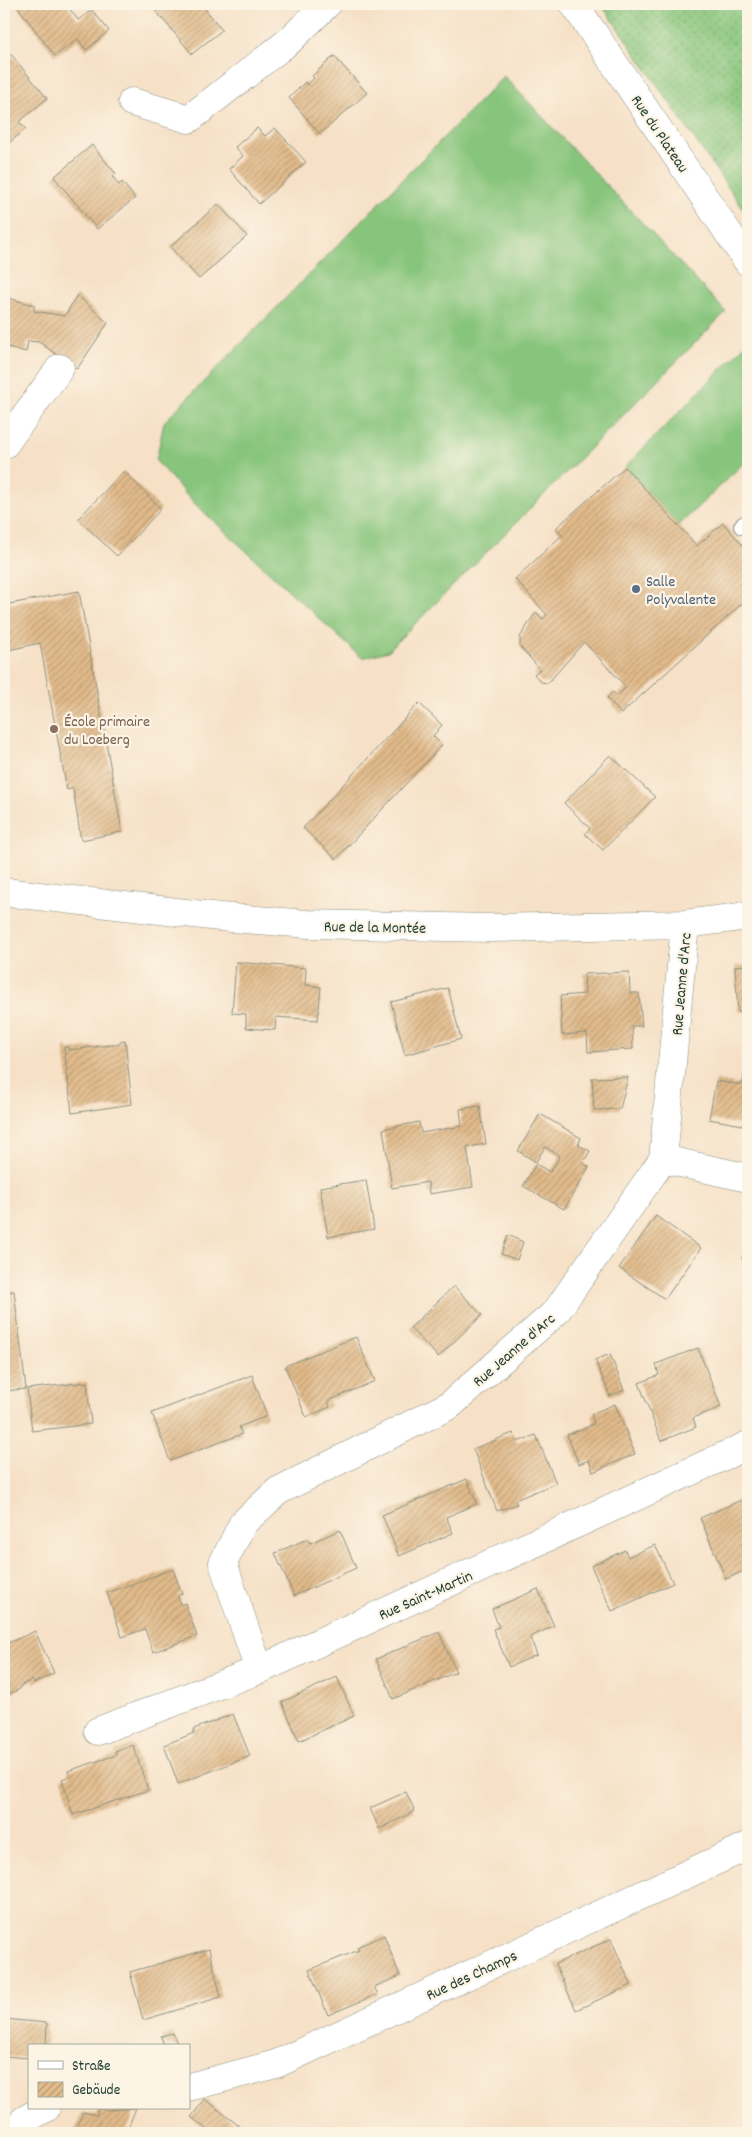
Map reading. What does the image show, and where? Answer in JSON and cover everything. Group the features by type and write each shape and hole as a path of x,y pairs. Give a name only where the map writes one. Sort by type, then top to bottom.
{"street":[{"path":"132,102 189,119 289,41 327,4"},
{"name":"Rue du Plateau","path":"574,4 748,262"},
{"path":"4,445 60,368"},
{"name":"Rue de la Montée","path":"4,892 294,924 490,928 685,924 748,916"},
{"name":"Rue Jeanne d'Arc","path":"259,1670 223,1562 242,1524 278,1490 450,1404 457,1398 556,1312 663,1159 685,924"},
{"path":"663,1159 748,1178"},
{"name":"Rue Saint-Martin","path":"98,1731 259,1670 748,1445"},
{"name":"Rue des Champs","path":"190,2087 276,2064 748,1846"},
{"path":"15,2133 24,2120 42,2110"}],"green space":[{"path":"601,4 748,4 748,216"},
{"path":"504,76 726,312 388,651 362,658 192,501 156,461 164,422"},
{"path":"745,345 748,348 748,459 678,526 625,467"}],"building":[{"path":"20,4 66,4 78,20 92,10 109,31 86,50 78,39 55,56 17,6"},
{"path":"150,4 201,4 222,30 192,54"},
{"path":"4,46 47,98 19,122 26,129 4,147"},
{"path":"334,56 367,93 320,134 289,98 305,82 307,85 314,78 312,76"},
{"path":"257,128 265,136 275,128 306,162 259,204 229,169 243,156 235,147"},
{"path":"92,145 116,174 113,177 119,185 122,182 135,198 97,229 54,177"},
{"path":"218,204 247,236 199,279 170,247"},
{"path":"77,295 108,323 77,369 39,342 28,341 26,352 4,346 4,297 34,305 34,311 65,316"},
{"name":"Salle Polyvalente","path":"625,467 697,546 723,523 748,551 748,598 621,714 607,698 613,692 617,696 626,687 584,642 548,683 541,682 534,674 540,669 520,647 520,637 536,612 543,619 547,615 515,579 562,535 556,528"},
{"path":"124,471 161,509 117,556 78,519"},
{"path":"79,591 122,832 81,840 73,788 67,790 40,643 4,651 4,605"},
{"path":"419,703 442,725 433,736 442,745 336,859 303,828"},
{"path":"610,755 655,797 603,850 585,834 590,828 564,803"},
{"path":"236,962 306,968 305,985 321,987 318,1020 276,1017 275,1030 246,1028 246,1014 232,1013"},
{"path":"748,965 748,1012 738,1012 735,966"},
{"path":"629,972 630,993 639,993 642,1026 632,1026 633,1049 588,1052 587,1033 562,1035 560,996 585,994 584,974"},
{"path":"448,988 461,1039 405,1055 391,1002"},
{"path":"125,1040 132,1104 72,1113 64,1047 68,1047 68,1050 120,1044 120,1041"},
{"path":"748,1070 748,1126 709,1119 716,1081 742,1085 745,1071"},
{"path":"628,1077 620,1109 594,1110 592,1078"},
{"path":"480,1106 486,1144 467,1147 473,1187 429,1194 428,1182 392,1188 383,1129 419,1122 421,1133 462,1126 460,1109"},
{"path":"540,1114 581,1138 578,1145 590,1151 583,1163 589,1167 564,1209 523,1186 536,1164 550,1172 560,1156 545,1147 536,1162 518,1151"},
{"path":"366,1180 374,1229 328,1237 320,1187"},
{"path":"656,1216 701,1248 665,1299 619,1268"},
{"path":"508,1235 523,1242 517,1260 501,1254"},
{"path":"748,1238 748,1261 742,1259"},
{"path":"454,1286 482,1315 438,1357 410,1328"},
{"path":"14,1291 26,1389 4,1391 4,1292"},
{"path":"356,1337 375,1381 328,1401 330,1407 306,1417 285,1366"},
{"path":"698,1348 721,1407 693,1418 696,1427 661,1441 639,1383 659,1375 656,1364"},
{"path":"610,1354 624,1390 610,1396 595,1360"},
{"path":"252,1375 267,1416 239,1427 242,1434 170,1461 152,1413"},
{"path":"87,1382 91,1424 32,1431 27,1389"},
{"path":"615,1404 635,1454 593,1472 589,1460 579,1464 567,1435 594,1424 591,1414"},
{"path":"513,1433 517,1442 536,1435 556,1483 515,1500 517,1504 497,1511 473,1449"},
{"path":"467,1479 477,1504 446,1517 453,1533 399,1556 382,1515"},
{"path":"748,1497 748,1547 744,1549 748,1559 748,1569 726,1579 700,1518"},
{"path":"340,1530 356,1568 294,1596 275,1553 307,1539 310,1543"},
{"path":"655,1545 673,1583 612,1611 591,1566 625,1550 628,1557"},
{"path":"173,1569 182,1594 178,1595 181,1605 185,1603 197,1636 153,1652 145,1629 122,1637 107,1593"},
{"path":"538,1589 554,1626 530,1637 537,1655 509,1667 493,1629 499,1627 492,1609"},
{"path":"35,1631 54,1673 34,1683 32,1680 20,1686 20,1689 4,1696 4,1645"},
{"path":"439,1632 456,1672 393,1699 376,1659"},
{"path":"337,1677 354,1716 299,1741 282,1702"},
{"path":"233,1714 250,1756 178,1784 164,1745 194,1733 194,1729"},
{"path":"133,1745 148,1790 73,1815 62,1779 70,1776 68,1771 116,1755 115,1751"},
{"path":"406,1792 415,1811 379,1829 370,1808"},
{"path":"384,1935 400,1976 374,1987 378,1994 328,2015 309,1970 359,1950 357,1947"},
{"path":"611,1939 631,1985 576,2010 555,1964"},
{"path":"209,1949 221,1997 143,2020 130,1972"},
{"path":"4,2019 47,2023 46,2044 28,2044 28,2058 4,2056"},
{"path":"173,2033 177,2044 163,2044 161,2036"},
{"path":"205,2099 248,2133 211,2133 191,2117"},
{"path":"98,2110 135,2110 126,2133 74,2133 83,2112 97,2115"}],"place":[{"name":"Salle Polyvalente","path":"636,589"},
{"name":"École primaire du Loeberg","path":"54,729"}]}
